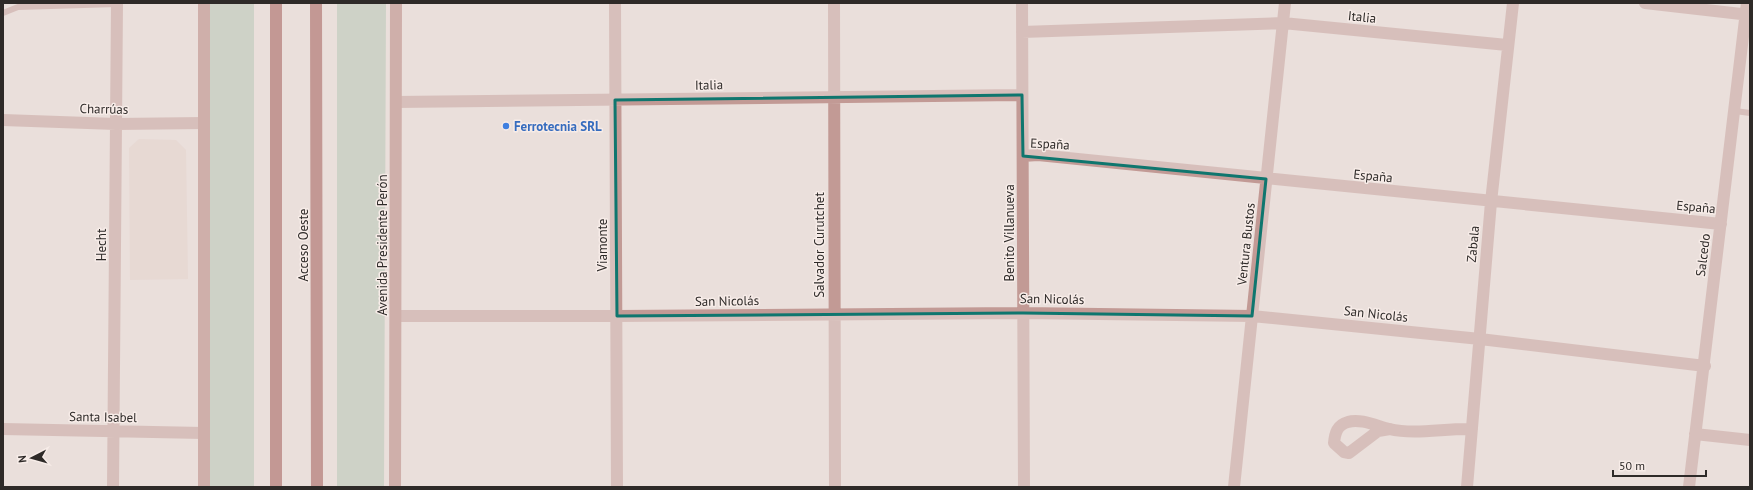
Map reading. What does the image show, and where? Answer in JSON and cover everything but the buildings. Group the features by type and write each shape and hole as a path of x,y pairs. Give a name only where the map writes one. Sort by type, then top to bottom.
{"highway":[{"path":"276,3 276,487"},
{"name":"Acceso Oeste","path":"316,3 317,487"}],"street":[{"name":"Hecht","path":"113,487 117,3"},
{"path":"204,3 204,487"},
{"name":"Avenida Presidente Perón","path":"395,487 396,3"},
{"name":"Viamonte","path":"615,3 617,487"},
{"name":"Salvador Curutchet","path":"834,3 833,313 835,487"},
{"name":"Benito Villanueva","path":"1022,3 1022,312 1024,487"},
{"name":"Ventura Bustos","path":"1234,487 1285,3"},
{"name":"Zabala","path":"1467,487 1491,202 1507,45 1513,3"},
{"path":"1645,3 1748,11"},
{"name":"Salcedo","path":"1689,487 1748,11"},
{"name":"Italia","path":"1022,32 1283,23 1507,45"},
{"name":"Italia","path":"396,102 1022,95"},
{"name":"Charrúas","path":"3,120 116,124 204,123"},
{"name":"España","path":"1023,156 1038,155 1491,202 1721,224"},
{"name":"San Nicolás","path":"396,316 617,316 1022,312 1252,316 1480,339 1705,366"},
{"name":"Santa Isabel","path":"3,429 114,430 203,433"},
{"path":"1390,429 1430,432 1451,429 1472,429"},
{"path":"1695,434 1750,440"}],"lane":[{"path":"3,13 18,7 117,3"},
{"path":"1735,111 1750,113"}],"highlighted area":[{"path":"1022,95 1023,156 1266,179 1252,316 1023,313 617,316 615,100"}],"shaded area":[{"path":"139,139 176,140 186,150 188,279 130,280 129,148"}],"green space":[{"path":"209,3 254,3 254,487 209,487"},
{"path":"337,3 386,3 384,487 337,487"}],"place":[{"name":"Ferrotecnia SRL","path":"506,126"}]}
